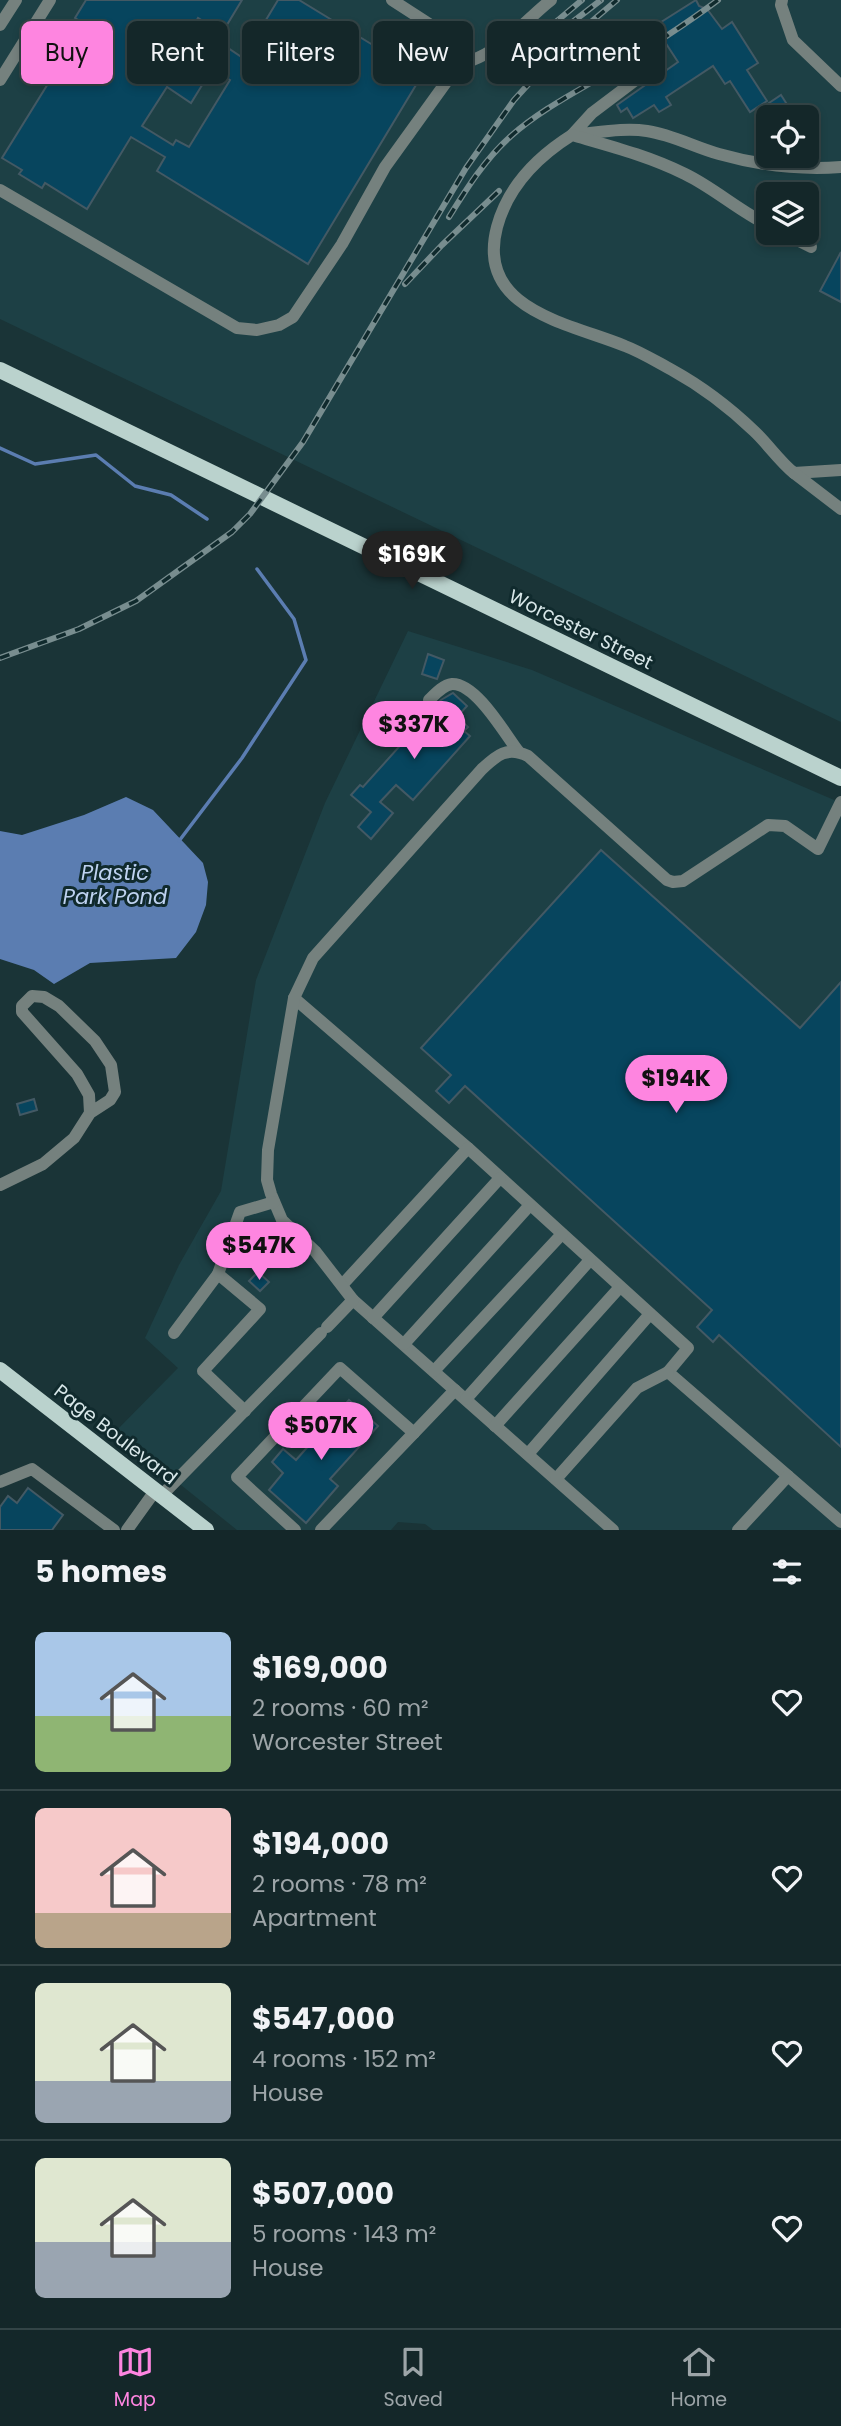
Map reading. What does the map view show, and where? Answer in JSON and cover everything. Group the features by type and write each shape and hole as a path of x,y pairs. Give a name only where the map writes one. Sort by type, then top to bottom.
{"main road":[{"name":"Worcester Street","path":"0,370 841,778"},
{"name":"Page Boulevard","path":"0,1370 206,1530"}],"lane":[{"path":"0,25 16,0"},
{"path":"0,80 50,0"},
{"path":"392,0 424,21"},
{"path":"473,60 486,55 509,39 551,0"},
{"path":"782,0 781,5 793,40 841,86"},
{"path":"0,190 236,328 257,330 279,325 293,317 342,244 385,167 444,84"},
{"path":"630,84 592,113 572,135 546,151 527,171 501,212 493,253 497,274 522,305 627,346 675,371 718,400 753,430 794,474 841,509"},
{"path":"572,135 645,131 675,137 716,153 753,162 792,167 841,167"},
{"path":"572,135 629,151 687,175 756,220"},
{"path":"807,245 811,247"},
{"path":"794,474 841,470"},
{"path":"429,699 445,686 454,684 476,695 518,751 528,756 667,880 673,882 683,881 768,825 785,826 818,849 841,802"},
{"path":"518,751 502,754 482,769 313,958 294,998 268,1150 267,1180 282,1220 315,1251 353,1300 613,1530"},
{"path":"0,1185 43,1164 74,1138 90,1113 110,1100 115,1092 111,1065 95,1041 59,1006 44,997 32,996 22,1006 22,1012 77,1074 89,1095 90,1113"},
{"path":"294,998 468,1148 688,1348 668,1372 637,1388 556,1479"},
{"path":"343,1284 468,1148"},
{"path":"373,1318 500,1178"},
{"path":"174,1333 218,1274 240,1212 274,1202"},
{"path":"404,1344 530,1205"},
{"path":"434,1371 562,1234"},
{"path":"466,1399 590,1260"},
{"path":"218,1274 260,1309 203,1371 245,1410"},
{"path":"495,1426 620,1287"},
{"path":"127,1530 158,1494 353,1300"},
{"path":"528,1454 650,1314"},
{"path":"295,1530 237,1477 340,1368 414,1433"},
{"path":"668,1372 841,1522"},
{"path":"321,1530 455,1390"},
{"path":"0,1482 32,1469 105,1527"},
{"path":"737,1530 788,1476"}],"shaded area":[{"path":"0,0 841,0 841,722 0,319"},
{"path":"408,631 532,670 841,803 841,1530 433,1530 425,1524 398,1522 391,1530 237,1530 115,1432 178,1368 145,1338 179,1265 221,1191 256,980 325,803"}],"water":[{"name":"Plastic Park Pond","path":"126,797 153,810 203,863 208,882 206,905 196,932 176,958 90,963 54,984 34,970 0,959 0,831 22,835 84,815"}],"building":[{"path":"86,0 242,0 228,23 203,21 198,18 196,21 127,21 127,84 203,84 191,103 167,87 142,126 173,145 176,140 189,147 228,84 228,48 242,57 242,84 359,84 359,37 373,45 373,84 417,84 308,264 157,171 165,157 131,137 87,209 45,183 42,188 19,174 22,170 2,158 48,84 113,84 113,21 80,21 75,18"},
{"path":"278,0 299,0 333,21 265,21"},
{"path":"696,0 699,6 707,9 722,29 732,22 758,63 747,70 767,101 756,105 750,112 730,81 725,84 713,66 666,97 671,105 659,112 654,105 633,118 627,108 621,112 617,105 647,84 665,84 665,71 678,62 665,42 665,21 663,21"},
{"path":"781,95 787,105 766,105"},
{"path":"841,252 841,302 820,291"},
{"path":"428,654 444,660 437,679 422,674"},
{"path":"453,693 467,706 457,717 468,727 464,731 470,736 413,800 396,785 380,802 393,813 371,839 358,827 371,812 351,795 360,785 363,787 441,700"},
{"path":"601,850 800,1028 841,982 841,1447 719,1335 713,1342 697,1327 712,1310 465,1086 449,1103 436,1091 451,1075 421,1048"},
{"path":"34,1099 37,1110 20,1115 17,1104"},
{"path":"258,1272 269,1282 260,1291 249,1281"},
{"path":"349,1400 378,1426 330,1479 338,1486 306,1523 269,1490 283,1473 272,1462 283,1449 296,1460"},
{"path":"28,1488 63,1515 52,1530 0,1530 0,1507 8,1496 17,1503"}],"waterway":[{"path":"0,448 35,464 96,455 135,486 171,495 207,519"},
{"path":"179,841 242,758 306,660 294,619 257,569"}],"railway":[{"path":"557,21 582,0"},
{"path":"574,21 601,0"},
{"path":"0,658 79,629 136,601 232,532 250,514 303,442 466,168 514,100 565,44 617,0"},
{"path":"449,217 485,164 533,118 663,38 718,0"},
{"path":"405,284 499,191"}]}
